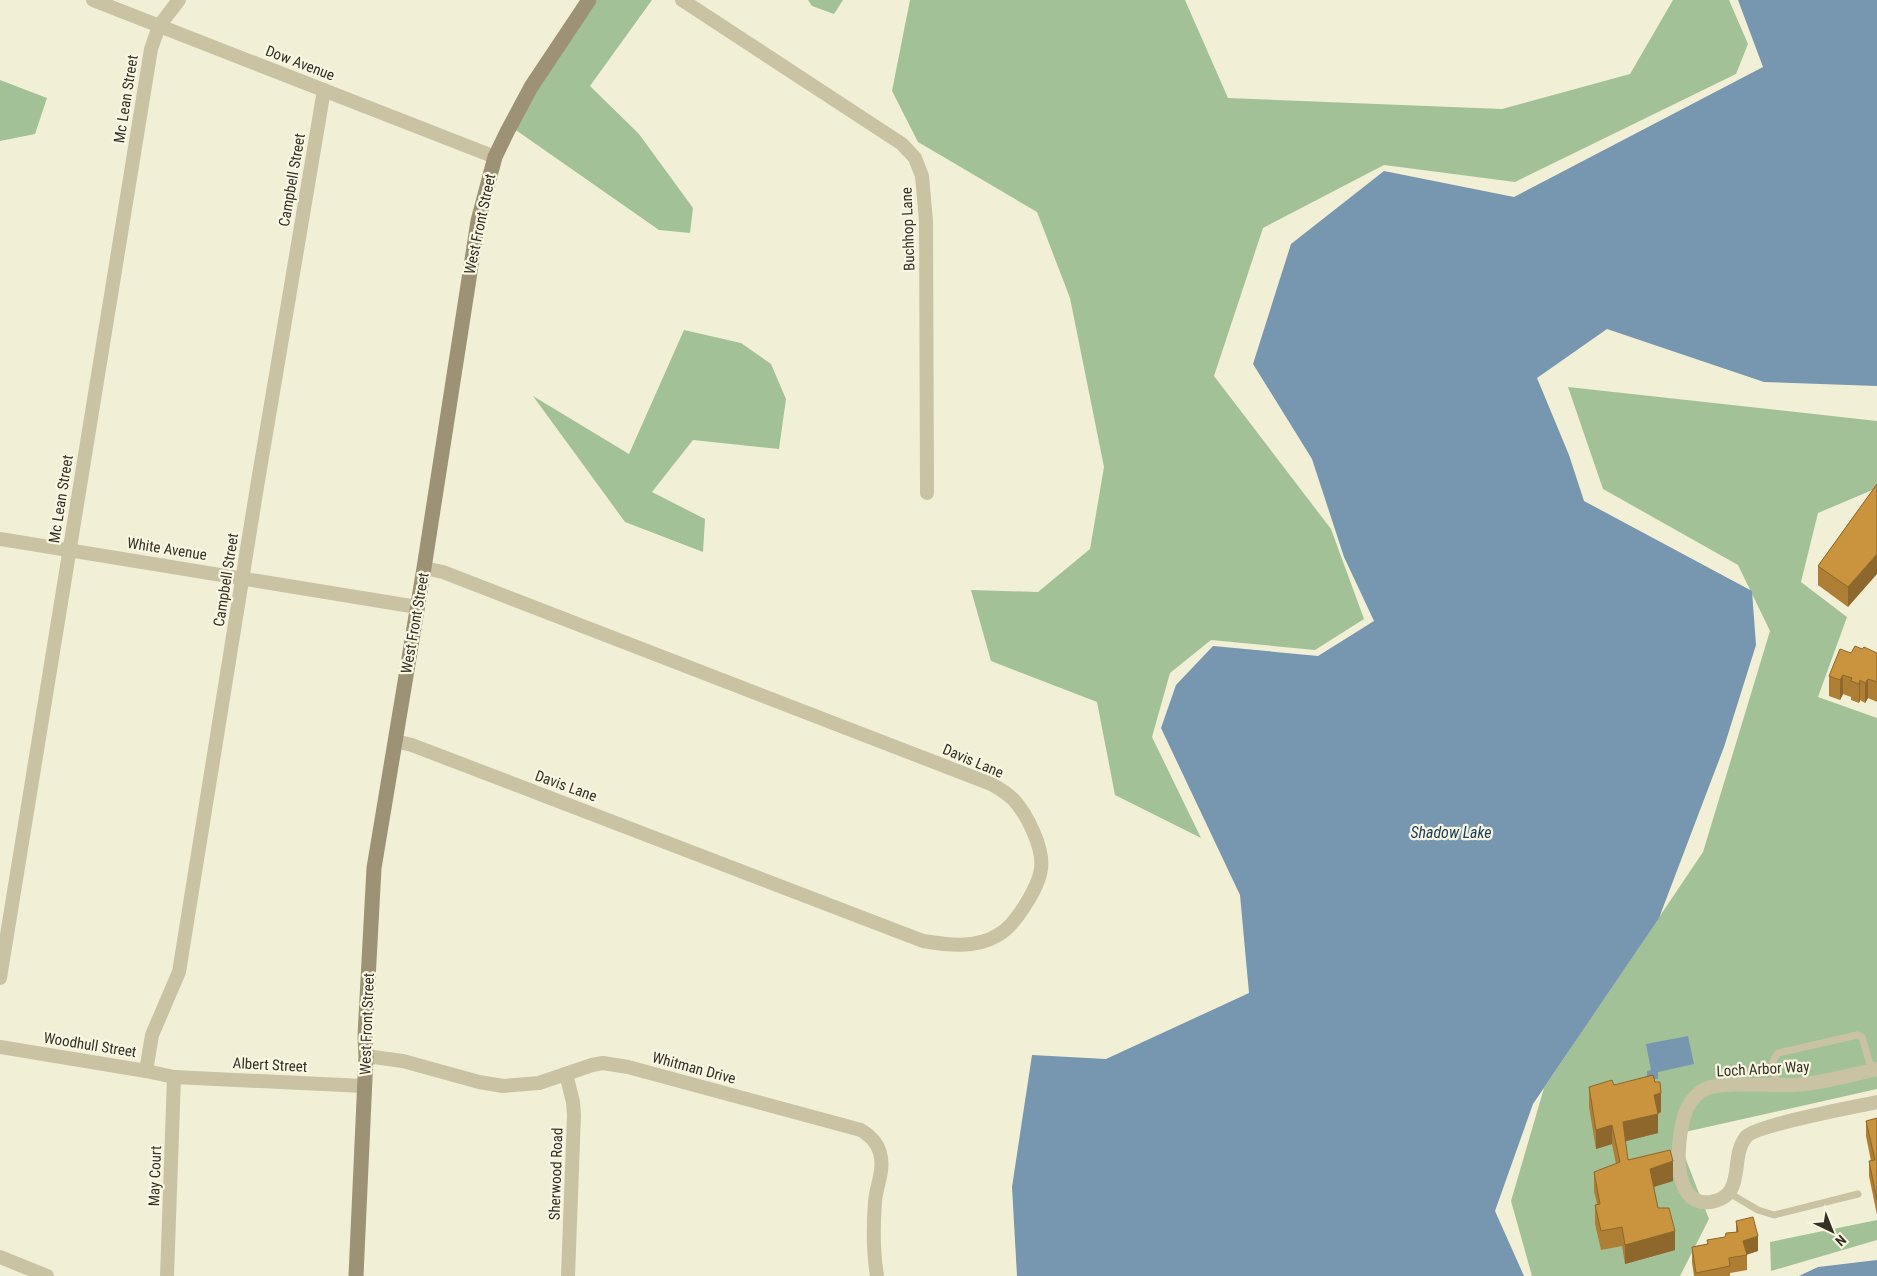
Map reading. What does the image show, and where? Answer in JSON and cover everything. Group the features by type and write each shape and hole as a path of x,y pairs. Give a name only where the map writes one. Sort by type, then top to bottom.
{"street":[{"name":"Dow Avenue","path":"93,0 495,157"},
{"name":"Mc Lean Street","path":"0,978 151,49 159,26 179,0"},
{"name":"West Front Street","path":"356,1276 366,1056 365,1036 374,868 424,568 478,221 495,157 532,87 589,0"},
{"name":"Buchhop Lane","path":"682,0 902,144 915,158 922,176 926,221 927,493"},
{"name":"Campbell Street","path":"146,1071 152,1034 179,972 242,579 324,90"},
{"name":"White Avenue","path":"0,539 417,607"},
{"name":"Davis Lane","path":"395,741 412,745 562,801 923,941 946,945 962,945 998,936 1010,926 1031,896 1039,878 1041,858 1036,838 1024,814 1008,795 991,784 443,572 424,568"},
{"name":"Woodhull Street","path":"0,1047 174,1077"},
{"name":"Whitman Drive","path":"366,1056 403,1061 479,1082 503,1086 539,1083 592,1065 603,1064 628,1067 861,1130 875,1142 880,1152 882,1169 875,1201 873,1235 877,1276"},
{"name":"Loch Arbor Way","path":"1729,1193 1721,1199 1701,1202 1690,1198 1685,1190 1679,1165 1682,1131 1688,1106 1698,1093 1717,1086 1816,1083 1875,1070"},
{"name":"Sherwood Road","path":"566,1074 574,1102 568,1276"},
{"name":"Albert Street","path":"174,1077 364,1086"},
{"name":"May Court","path":"167,1276 174,1077"},
{"path":"1729,1193 1735,1181 1742,1145 1745,1138 1751,1132 1877,1102"},
{"path":"0,1257 47,1276"}],"lane":[{"path":"1778,1085 1771,1064 1778,1053 1857,1035 1862,1037 1875,1070"},
{"path":"1729,1193 1758,1210 1774,1215 1858,1194"}],"green space":[{"path":"592,0 652,0 590,86 639,134 693,208 690,233 659,230 510,126"},
{"path":"808,0 843,0 834,14 812,6"},
{"path":"910,0 1185,0 1228,98 1502,109 1630,74 1673,0 1729,0 1748,44 1736,74 1515,182 1384,165 1263,228 1214,376 1331,529 1364,619 1315,650 1211,640 1170,673 1152,737 1201,838 1115,795 1097,702 991,661 971,590 1038,592 1090,549 1104,467 1070,298 1037,212 918,142 892,91"},
{"path":"0,80 47,98 35,134 0,141"},
{"path":"684,330 741,343 771,364 786,399 779,449 693,440 652,492 705,519 703,552 625,522 533,396 629,454"},
{"path":"1568,387 1877,421 1877,488 1818,513 1801,582 1847,617 1818,697 1877,718 1877,1089 1676,1134 1709,1219 1680,1276 1532,1276 1511,1201 1544,1088 1703,852 1770,631 1738,565 1603,489"},
{"path":"1877,1220 1877,1240 1771,1271 1770,1242"}],"water":[{"name":"Shadow Lake","path":"1738,0 1877,0 1877,386 1764,382 1607,329 1537,378 1569,455 1584,501 1752,591 1756,645 1724,747 1659,918 1533,1104 1495,1211 1524,1276 1017,1276 1012,1187 1032,1055 1106,1059 1249,993 1240,895 1161,728 1176,685 1213,646 1318,656 1374,621 1344,557 1312,459 1253,364 1291,244 1384,171 1514,197 1763,67"},
{"path":"1688,1036 1694,1064 1658,1072 1658,1079 1647,1080 1647,1071 1651,1070 1646,1044"},
{"path":"1877,1260 1877,1276 1799,1276 1818,1267"}],"building":[{"path":"1877,484 1877,554 1848,587 1818,566"},
{"path":"1855,646 1862,649 1864,647 1877,653 1877,682 1868,679 1865,683 1860,680 1859,684 1851,681 1852,678 1843,675 1840,680 1829,676 1840,649 1851,653"},
{"path":"1653,1075 1655,1082 1660,1082 1661,1093 1654,1095 1658,1114 1623,1122 1628,1160 1670,1150 1673,1161 1650,1169 1658,1208 1669,1208 1675,1231 1625,1245 1622,1227 1601,1231 1595,1205 1600,1204 1594,1172 1620,1162 1612,1125 1596,1130 1589,1087 1612,1080 1614,1085"},
{"path":"1877,1118 1877,1200 1869,1161 1875,1160 1866,1121"},
{"path":"1753,1217 1758,1236 1743,1241 1747,1255 1729,1258 1730,1266 1696,1273 1692,1247 1708,1244 1707,1240 1725,1237 1726,1233 1738,1232 1736,1221"}]}
